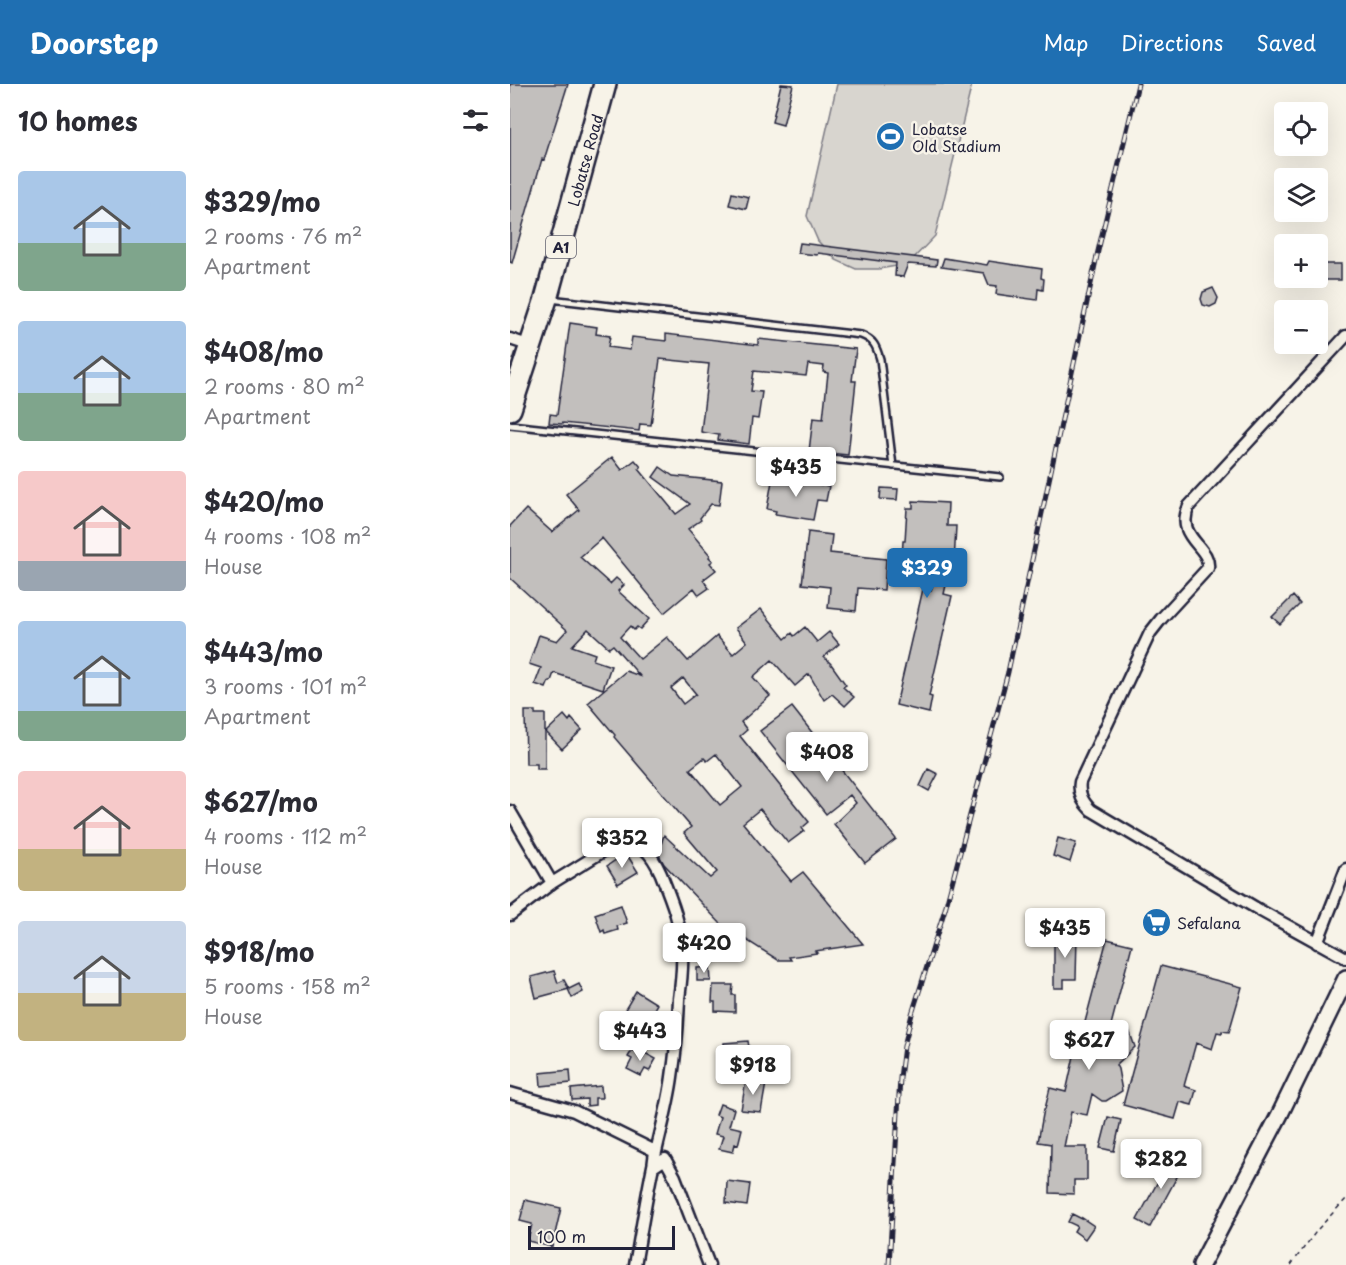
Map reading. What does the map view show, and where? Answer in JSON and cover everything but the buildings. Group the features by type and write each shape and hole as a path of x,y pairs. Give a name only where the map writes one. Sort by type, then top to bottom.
{"highway":[{"name":"Lobatse Road","path":"510,409 546,299 605,84"}],"main road":[{"path":"1201,1265 1280,1114 1346,978"}],"street":[{"path":"1346,336 1189,507 1185,517 1187,531 1208,560 1208,568 1150,633 1105,726 1079,788 1084,803 1091,810 1317,943 1346,957"},
{"path":"510,339 531,346"},
{"path":"510,811 552,884"},
{"path":"510,915 552,884 618,842 634,842 650,855 669,894 681,942 682,967 673,1075 635,1265"},
{"path":"1317,943 1346,869"},
{"path":"510,1093 574,1112 655,1151 653,1167"},
{"path":"653,1167 665,1159 669,1163 709,1265"}],"lane":[{"path":"546,299 861,335 870,338 880,359 893,466"},
{"path":"510,425 1000,477"}],"path":[{"path":"1291,1265 1318,1229 1346,1199"}],"shaded area":[{"path":"837,84 972,84 935,236 908,264 879,269 856,269 836,260 818,241 807,216"}],"railway":[{"path":"889,1265 900,1078 904,1046 945,909 1008,672 1098,251 1138,84"}],"place":[{"name":"Lobatse Old Stadium","path":"891,137"},
{"name":"Sefalana","path":"1156,922"}]}
